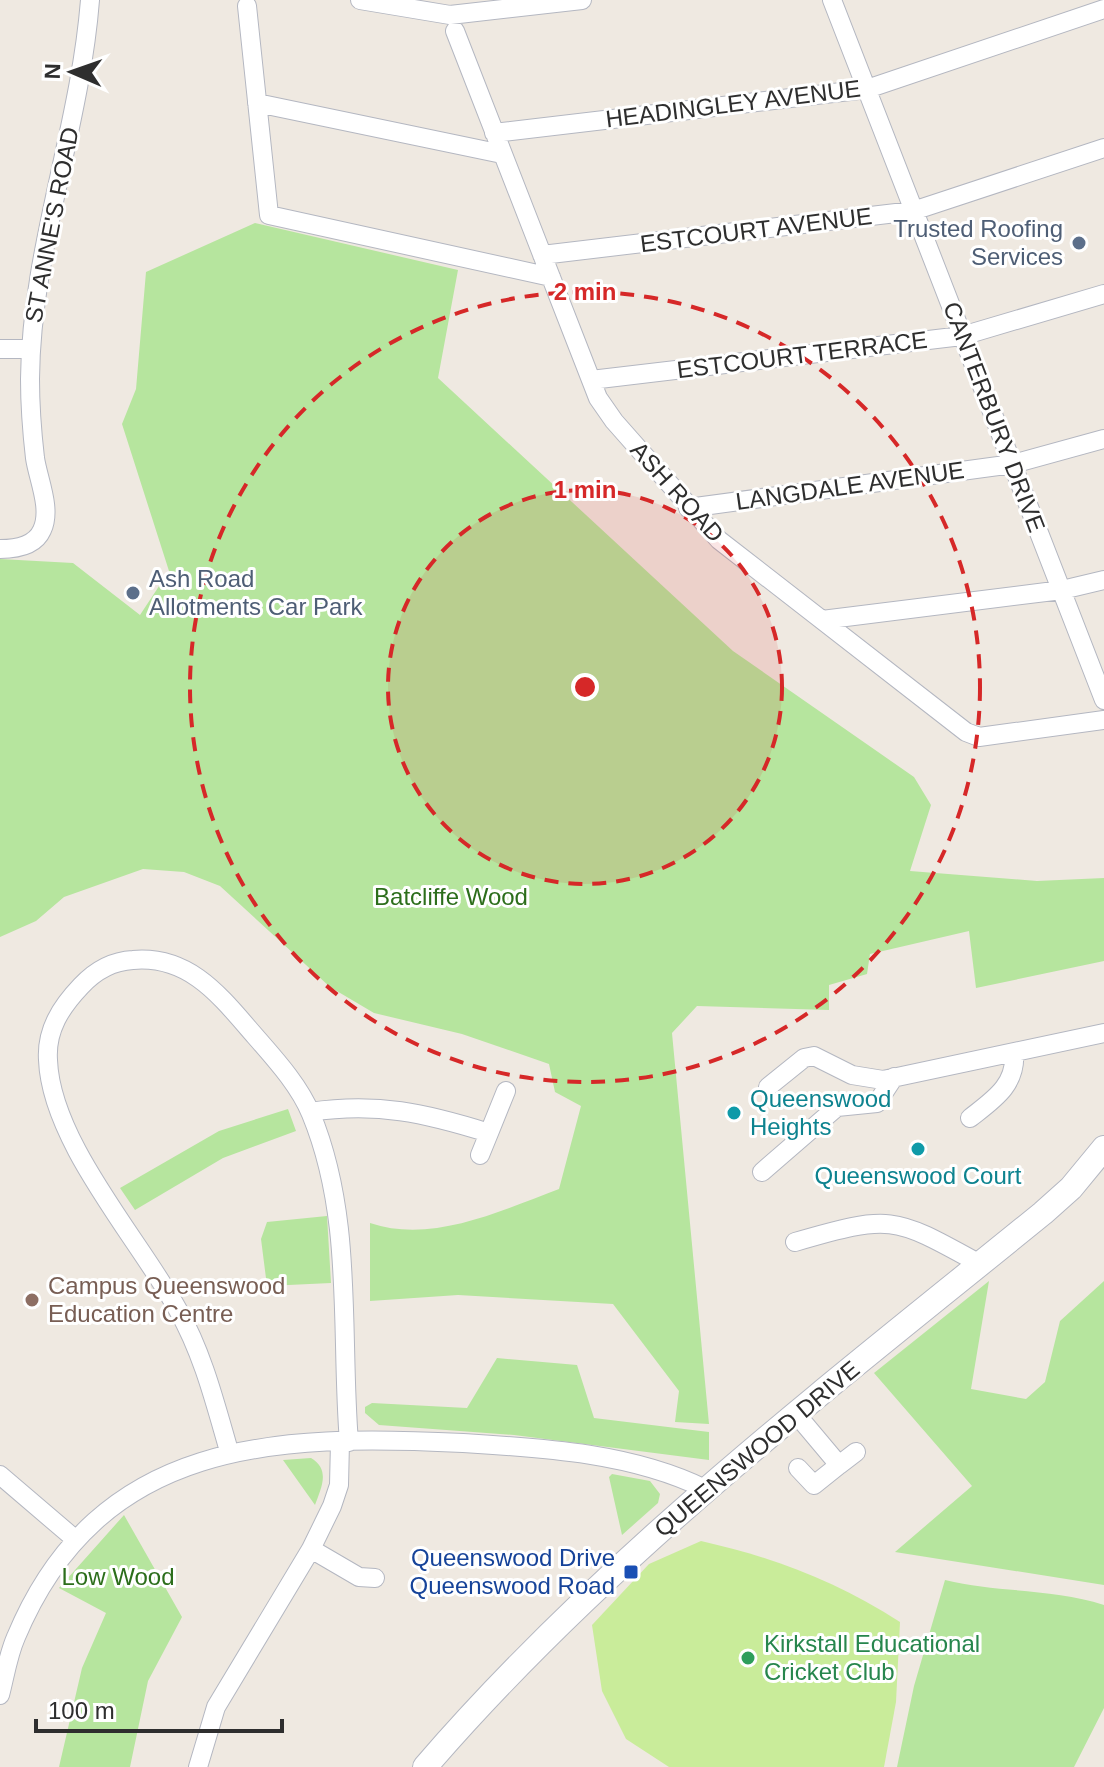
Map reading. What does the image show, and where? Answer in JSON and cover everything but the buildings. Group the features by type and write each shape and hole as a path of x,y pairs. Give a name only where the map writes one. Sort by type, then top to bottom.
{"street":[{"name":"ST ANNE'S ROAD","path":"0,549 31,542 43,528 45,517 35,457 31,349 34,304 78,92 90,0"},
{"path":"369,1 452,15 582,0"},
{"name":"CANTERBURY DRIVE","path":"832,0 1104,700"},
{"path":"247,6 269,215 551,277"},
{"name":"HEADINGLEY AVENUE","path":"494,133 867,89 1104,9"},
{"name":"ASH ROAD","path":"452,15 494,133 591,380 614,421 688,508 719,540 966,732 979,737 1104,720"},
{"path":"257,103 502,154"},
{"name":"ESTCOURT AVENUE","path":"542,255 913,211 1104,148"},
{"name":"ESTCOURT TERRACE","path":"591,380 962,336 1104,294"},
{"path":"0,349 31,349"},
{"name":"LANGDALE AVENUE","path":"688,508 1013,464 1104,439"},
{"path":"822,620 1062,590 1104,580"},
{"path":"198,1767 216,1707 311,1549 339,1485 344,1442 341,1242 330,1172 310,1112 272,1055 222,998 177,964 143,959 114,964 90,976 58,1013 48,1060 60,1111 95,1181 161,1280 200,1352 229,1451"},
{"path":"768,1087 804,1058 814,1056 852,1075 883,1080 1104,1033"},
{"path":"970,1118 1004,1090 1016,1067 1014,1052"},
{"path":"762,1172 837,1107 877,1103 894,1077"},
{"path":"480,1155 506,1091"},
{"path":"310,1112 348,1106 402,1109 489,1133"},
{"name":"QUEENSWOOD DRIVE","path":"425,1767 572,1613 705,1489 1071,1188 1104,1148"},
{"path":"795,1242 848,1226 887,1221 924,1233 980,1264"},
{"path":"797,1415 839,1465"},
{"path":"0,1695 15,1638 43,1585 76,1540 152,1481 188,1463 229,1451 344,1442 422,1441 549,1450 629,1463 678,1476 705,1489"},
{"path":"798,1468 814,1485 856,1452"},
{"path":"0,1475 76,1540"},
{"path":"311,1549 359,1577 375,1578"}],"green space":[{"name":"Batcliffe Wood","path":"255,223 458,270 438,378 733,651 914,777 931,805 910,871 1037,881 1104,878 1104,961 976,988 969,931 870,954 867,974 829,985 829,1010 697,1006 672,1033 709,1424 675,1422 679,1391 613,1304 458,1295 370,1301 370,1223 417,1230 441,1227 490,1215 559,1189 581,1106 555,1092 549,1064 462,1034 374,1013 330,987 220,886 184,872 143,869 64,897 36,921 0,937 0,559 73,563 140,615 169,571 122,424 136,389 146,272"},
{"path":"288,1109 296,1131 223,1158 135,1210 120,1188 219,1131"},
{"path":"327,1216 331,1283 267,1286 261,1239 267,1222"},
{"path":"989,1281 971,1389 1026,1399 1045,1382 1060,1321 1104,1281 1104,1585 895,1552 972,1486 874,1373"},
{"path":"497,1358 577,1365 594,1418 709,1432 709,1460 514,1435 379,1425 365,1413 365,1407 372,1403 467,1408"},
{"path":"311,1458 323,1474 315,1505 283,1460"},
{"path":"612,1474 650,1481 660,1494 658,1503 622,1535 609,1477"},
{"name":"Low Wood","path":"124,1515 182,1617 148,1681 130,1767 59,1767 82,1668 106,1613 59,1588"},
{"name":"Kirkstall Educational Cricket Club","path":"701,1541 804,1572 852,1594 900,1622 896,1702 884,1767 669,1767 626,1739 602,1691 592,1625 649,1564"},
{"path":"945,1580 1065,1596 1104,1605 1104,1708 1074,1767 897,1767 914,1686"}],"place":[{"name":"Trusted Roofing Services","path":"1079,243"},
{"name":"Ash Road Allotments Car Park","path":"133,593"},
{"name":"Queenswood Heights","path":"734,1113"},
{"name":"Queenswood Court","path":"918,1149"},
{"name":"Campus Queenswood Education Centre","path":"32,1300"},
{"name":"Queenswood Drive Queenswood Road","path":"631,1572"},
{"name":"Kirkstall Educational Cricket Club","path":"748,1658"}]}
